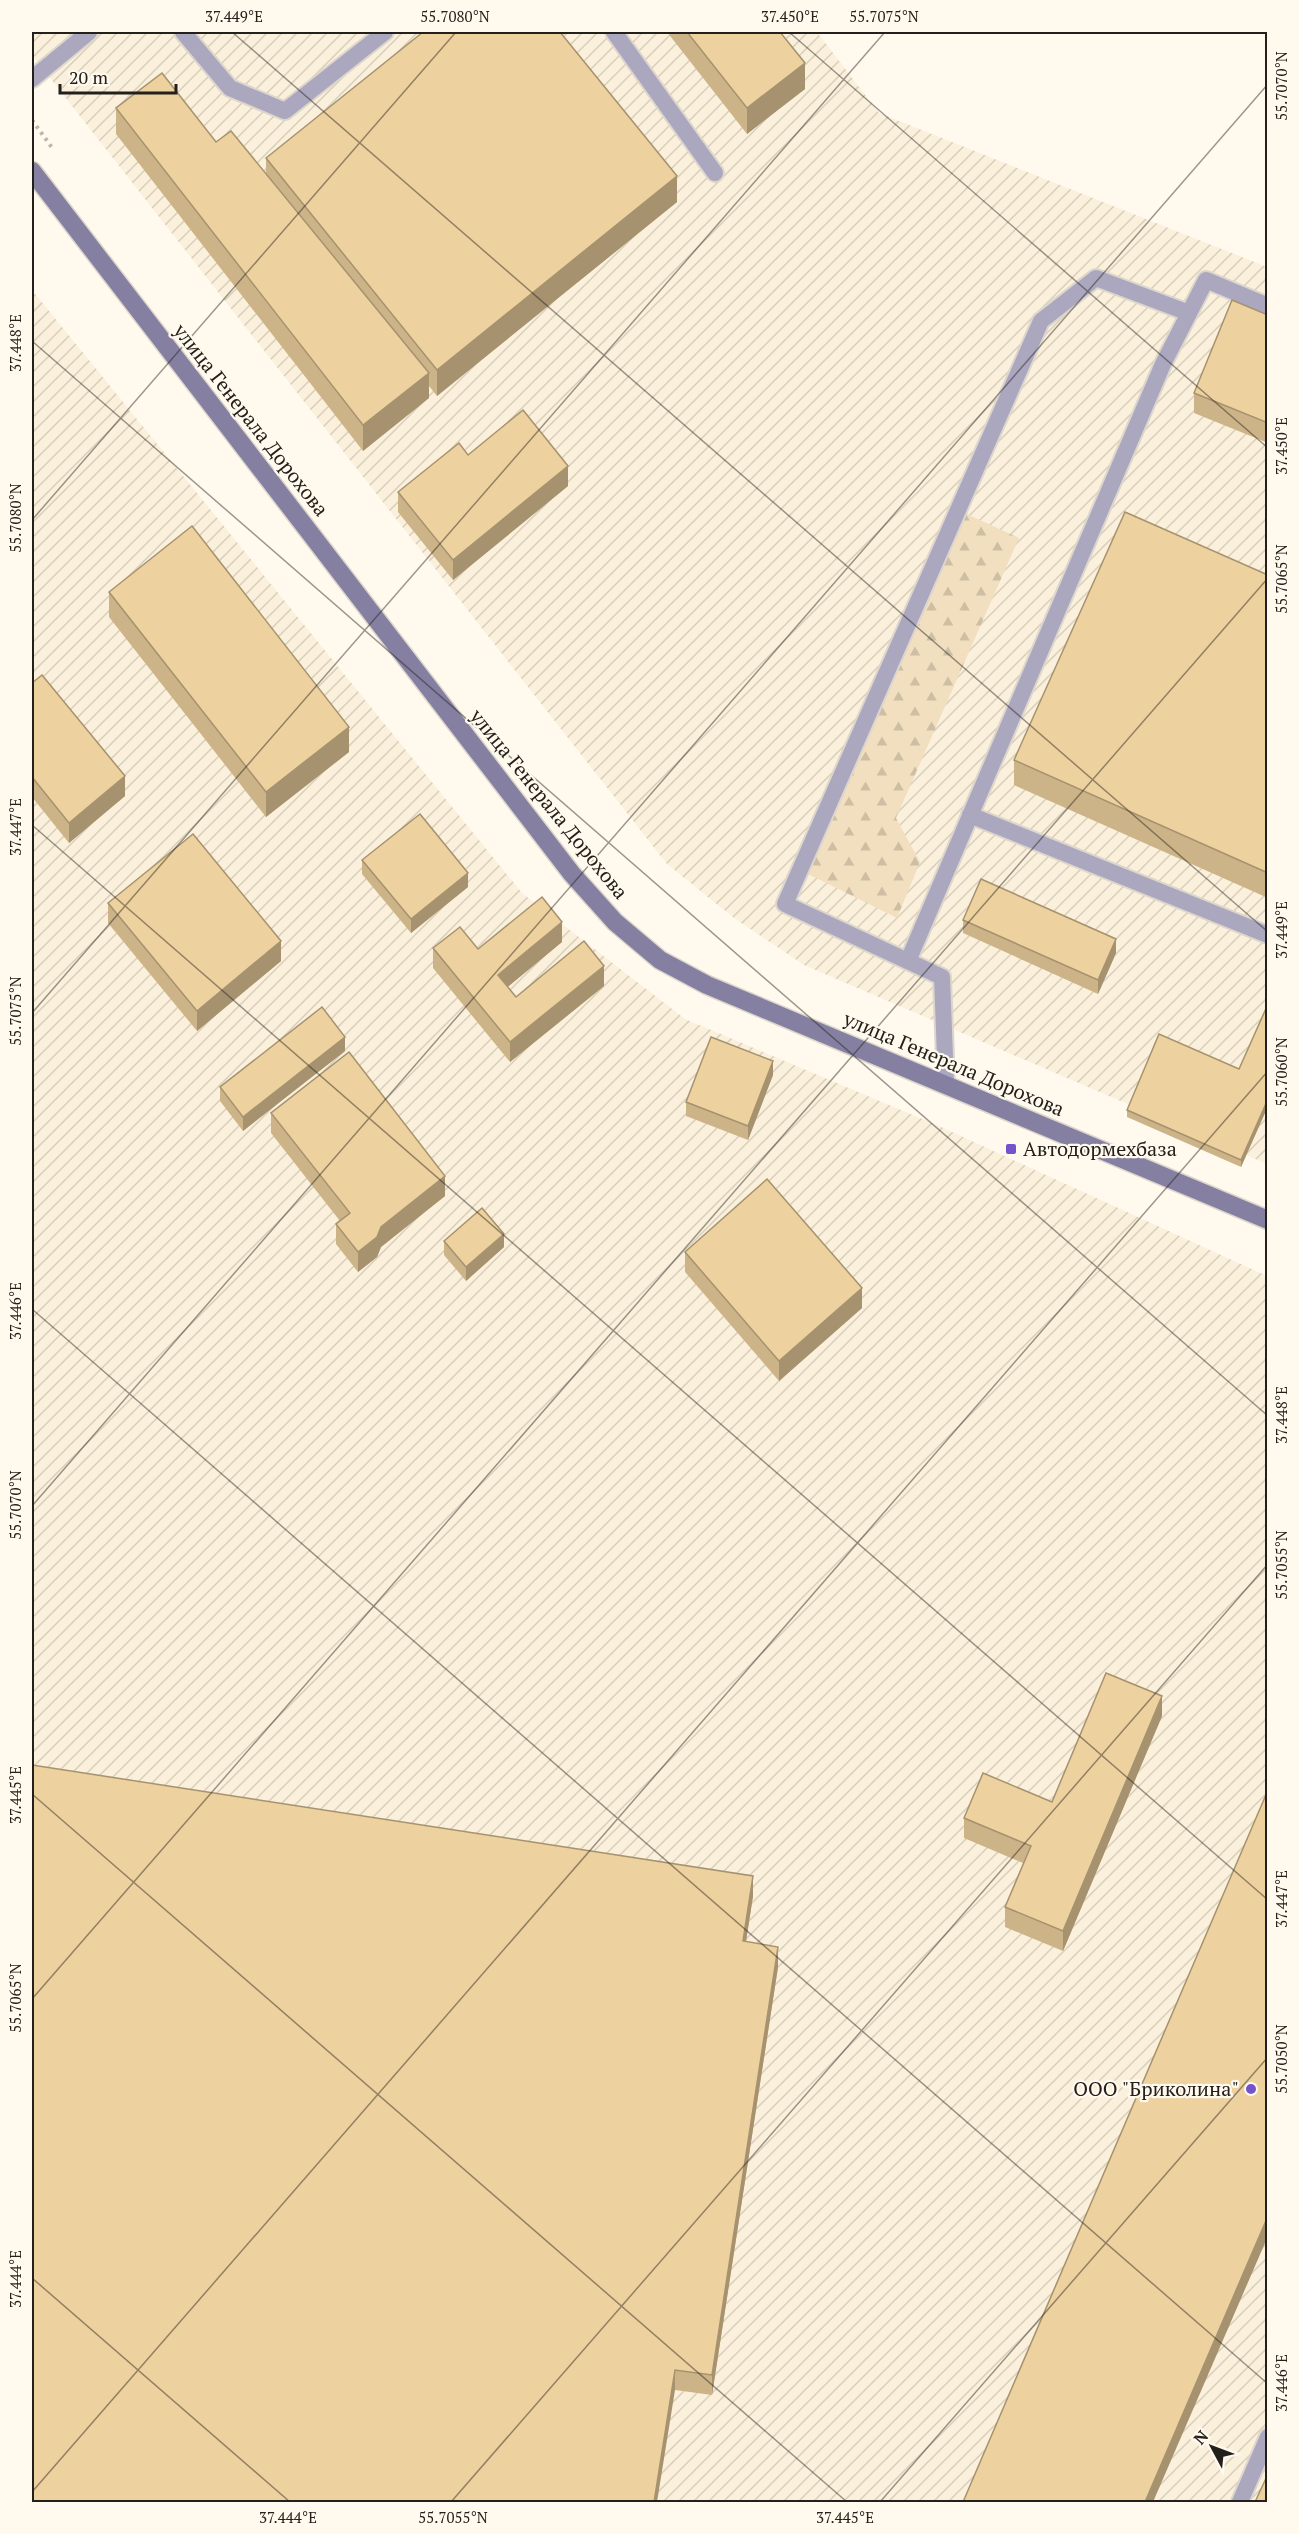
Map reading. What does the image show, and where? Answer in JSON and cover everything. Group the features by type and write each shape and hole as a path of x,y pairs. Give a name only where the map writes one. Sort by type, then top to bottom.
{"street":[{"name":"улица Генерала Дорохова","path":"32,171 565,865 615,922 660,960 707,985 1268,1220"}],"lane":[{"path":"32,79 89,32"},
{"path":"183,32 230,88 285,111 385,32"},
{"path":"614,32 716,173"},
{"path":"946,1084 942,977 785,904 1041,321 1096,278 1189,313"},
{"path":"908,962 1158,375 1206,280 1268,306"},
{"path":"970,815 1268,935"},
{"path":"1240,2502 1268,2437"}],"path":[{"path":"32,120 60,158"}],"shaded area":[{"path":"32,32 817,32 879,113 1267,267 1267,1164 804,965 734,918 667,864 32,55"},
{"path":"32,290 522,893 685,1019 939,1126 1267,1276 1267,2502 32,2502"}],"green space":[{"path":"958,510 1019,538 896,818 920,862 897,918 800,870"}],"building":[{"path":"423,32 560,32 677,176 437,370 266,158"},
{"path":"687,32 780,32 805,63 747,108"},
{"path":"162,73 216,142 231,131 429,373 363,425 116,108"},
{"path":"1232,300 1268,315 1268,423 1194,393"},
{"path":"523,410 568,466 453,560 398,492 459,443 468,455"},
{"path":"1125,512 1268,575 1268,873 1014,760"},
{"path":"192,526 349,727 266,792 109,592"},
{"path":"42,675 125,776 69,823 32,777 32,683"},
{"path":"420,814 468,873 411,919 362,860"},
{"path":"193,834 281,941 197,1011 108,903"},
{"path":"981,879 1116,939 1098,980 963,920"},
{"path":"542,897 562,922 498,975 516,997 584,941 604,966 510,1042 433,948 460,927 478,949"},
{"path":"1268,1004 1268,1099 1241,1160 1127,1110 1159,1034 1239,1069"},
{"path":"322,1007 345,1037 243,1117 220,1087"},
{"path":"711,1037 773,1061 748,1126 686,1102"},
{"path":"349,1052 445,1176 381,1227 377,1237 358,1252 336,1224 350,1213 271,1113"},
{"path":"767,1179 862,1288 779,1361 685,1252"},
{"path":"482,1208 504,1234 466,1267 444,1241"},
{"path":"1106,1673 1162,1696 1063,1931 1005,1907 1031,1846 964,1818 983,1773 1052,1802"},
{"path":"32,1765 753,1876 743,1941 778,1947 712,2375 675,2370 654,2502 32,2502"},
{"path":"1268,1790 1268,2216 1145,2502 963,2502"},
{"path":"1268,2474 1268,2502 1255,2502"}],"place":[{"name":"Автодормехбаза","path":"1011,1149"},
{"name":"ООО \"Бриколина\"","path":"1251,2089"}]}
